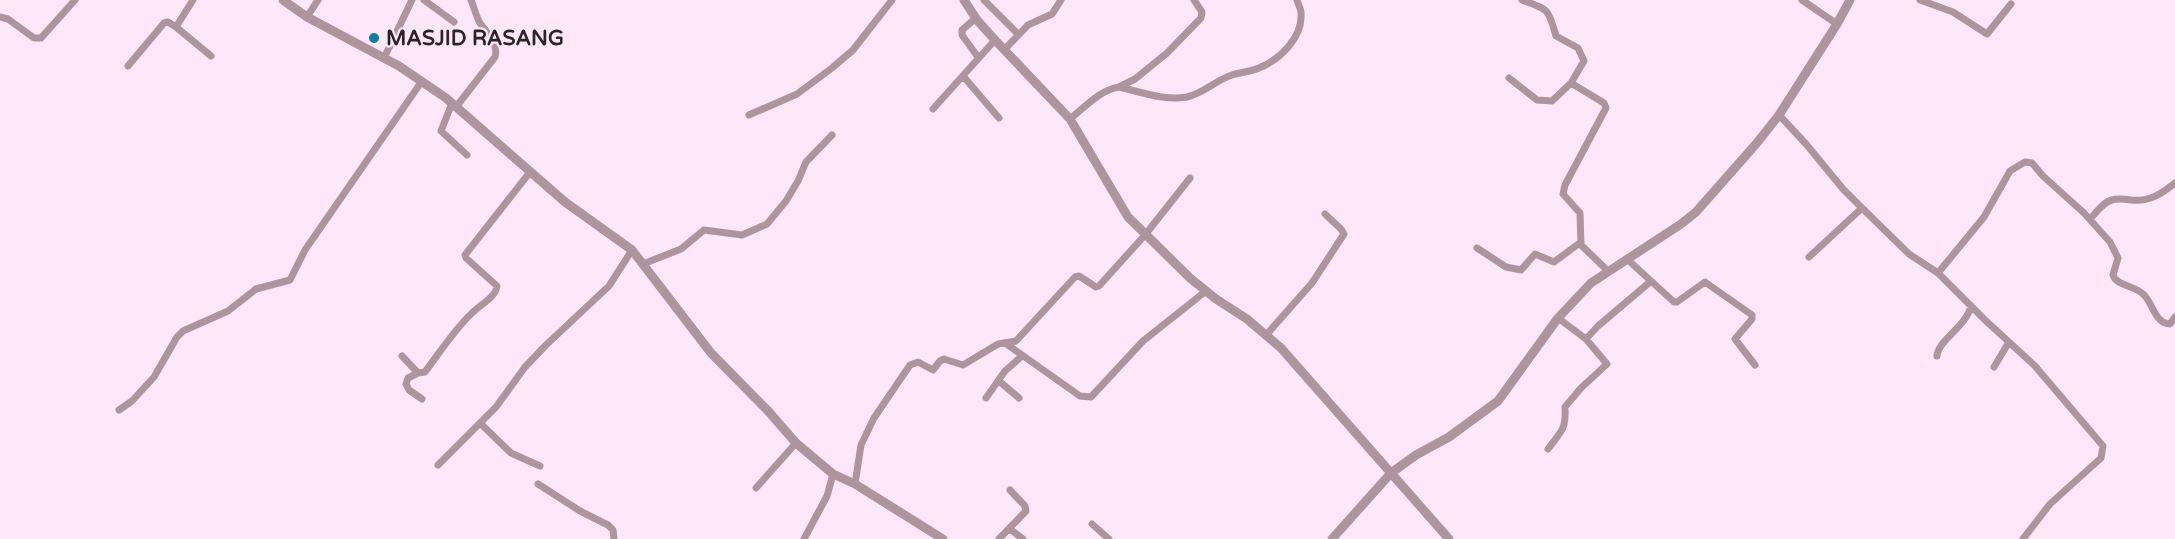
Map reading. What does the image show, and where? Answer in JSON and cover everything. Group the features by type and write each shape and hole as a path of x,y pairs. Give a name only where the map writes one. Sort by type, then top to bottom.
{"street":[{"path":"0,17 38,39 75,0"},
{"path":"176,27 193,0"},
{"path":"283,0 307,17 422,81 454,105 565,202 632,250 711,353 796,442 833,474 855,484 943,539"},
{"path":"307,17 318,0"},
{"path":"384,58 412,0"},
{"path":"424,0 454,22"},
{"path":"467,155 441,131 442,124 454,105 495,57 496,51 491,39 479,20 471,0"},
{"path":"749,115 796,94 832,68 853,50 892,0"},
{"path":"963,0 995,40 1070,119 1128,217 1166,257 1206,291 1266,334 1281,348 1449,539"},
{"path":"984,0 1017,34"},
{"path":"1004,50 1028,25 1052,14 1061,0"},
{"path":"1070,119 1109,89 1135,79 1167,53 1202,17 1201,10 1194,0"},
{"path":"1119,87 1152,96 1186,97 1231,75 1259,68 1285,51 1294,37 1300,25 1301,13 1297,0"},
{"path":"1509,78 1543,102 1552,101 1571,83 1584,61 1578,48 1556,36 1551,16 1545,10 1537,4 1521,0"},
{"path":"1802,0 1838,24"},
{"path":"1332,539 1391,472 1449,437 1498,401 1558,318 1591,283 1696,212 1779,115 1838,24 1850,0"},
{"path":"1920,0 1953,12 1987,34 2011,3"},
{"path":"976,18 966,26 962,35 978,57"},
{"path":"128,66 164,23 168,22 211,56"},
{"path":"933,108 995,40"},
{"path":"963,76 999,118"},
{"path":"119,410 132,401 154,377 177,337 183,331 228,311 256,289 290,280 305,250 422,81"},
{"path":"1571,83 1604,103 1606,108 1563,194 1580,213 1581,242 1584,248 1608,271"},
{"path":"1779,115 1862,208 1909,254 1938,273 2056,388 2103,446 2102,458 2050,504 2023,539"},
{"path":"643,264 681,249 704,230 742,235 767,224 786,201 806,162 832,135"},
{"path":"1938,273 1984,217 2010,171 2025,162 2032,163 2090,219 2110,242 2118,258 2115,279 2144,294 2160,320 2165,324 2170,324 2175,317"},
{"path":"422,399 409,390 406,384 408,378 425,372 471,314 496,293 497,286 465,255 530,172"},
{"path":"855,484 861,445 874,418 910,364 918,362 933,370 944,359 963,365 998,344 1016,341 1075,277 1079,276 1095,287 1100,286 1145,235 1190,178"},
{"path":"2090,219 2114,198 2139,201 2148,199 2159,195 2175,183"},
{"path":"1809,257 1862,208"},
{"path":"1266,334 1312,283 1344,234 1325,214"},
{"path":"1477,248 1506,267 1521,270 1534,254 1554,262 1581,242"},
{"path":"438,465 496,407 532,360 609,286 632,250"},
{"path":"1628,260 1675,302 1707,283 1723,296 1746,309 1752,315 1752,319 1735,339 1755,365"},
{"path":"1586,339 1650,282"},
{"path":"1005,343 1080,396 1091,397 1143,341 1206,291"},
{"path":"1937,356 1938,349 1964,321 1971,306"},
{"path":"1548,449 1567,420 1565,407 1581,388 1607,366 1586,339 1558,318"},
{"path":"1994,367 2009,342"},
{"path":"402,356 418,373"},
{"path":"986,398 1005,370 1022,356"},
{"path":"999,381 1019,398"},
{"path":"480,423 511,453 540,466"},
{"path":"756,488 796,442"},
{"path":"804,539 827,496 833,474"},
{"path":"538,484 580,511 608,525 613,530 614,539"},
{"path":"999,539 1026,511 1010,490"},
{"path":"1092,524 1109,539"},
{"path":"1010,529 1023,539"}],"place":[{"name":"MASJID RASANG","path":"374,38"}]}
